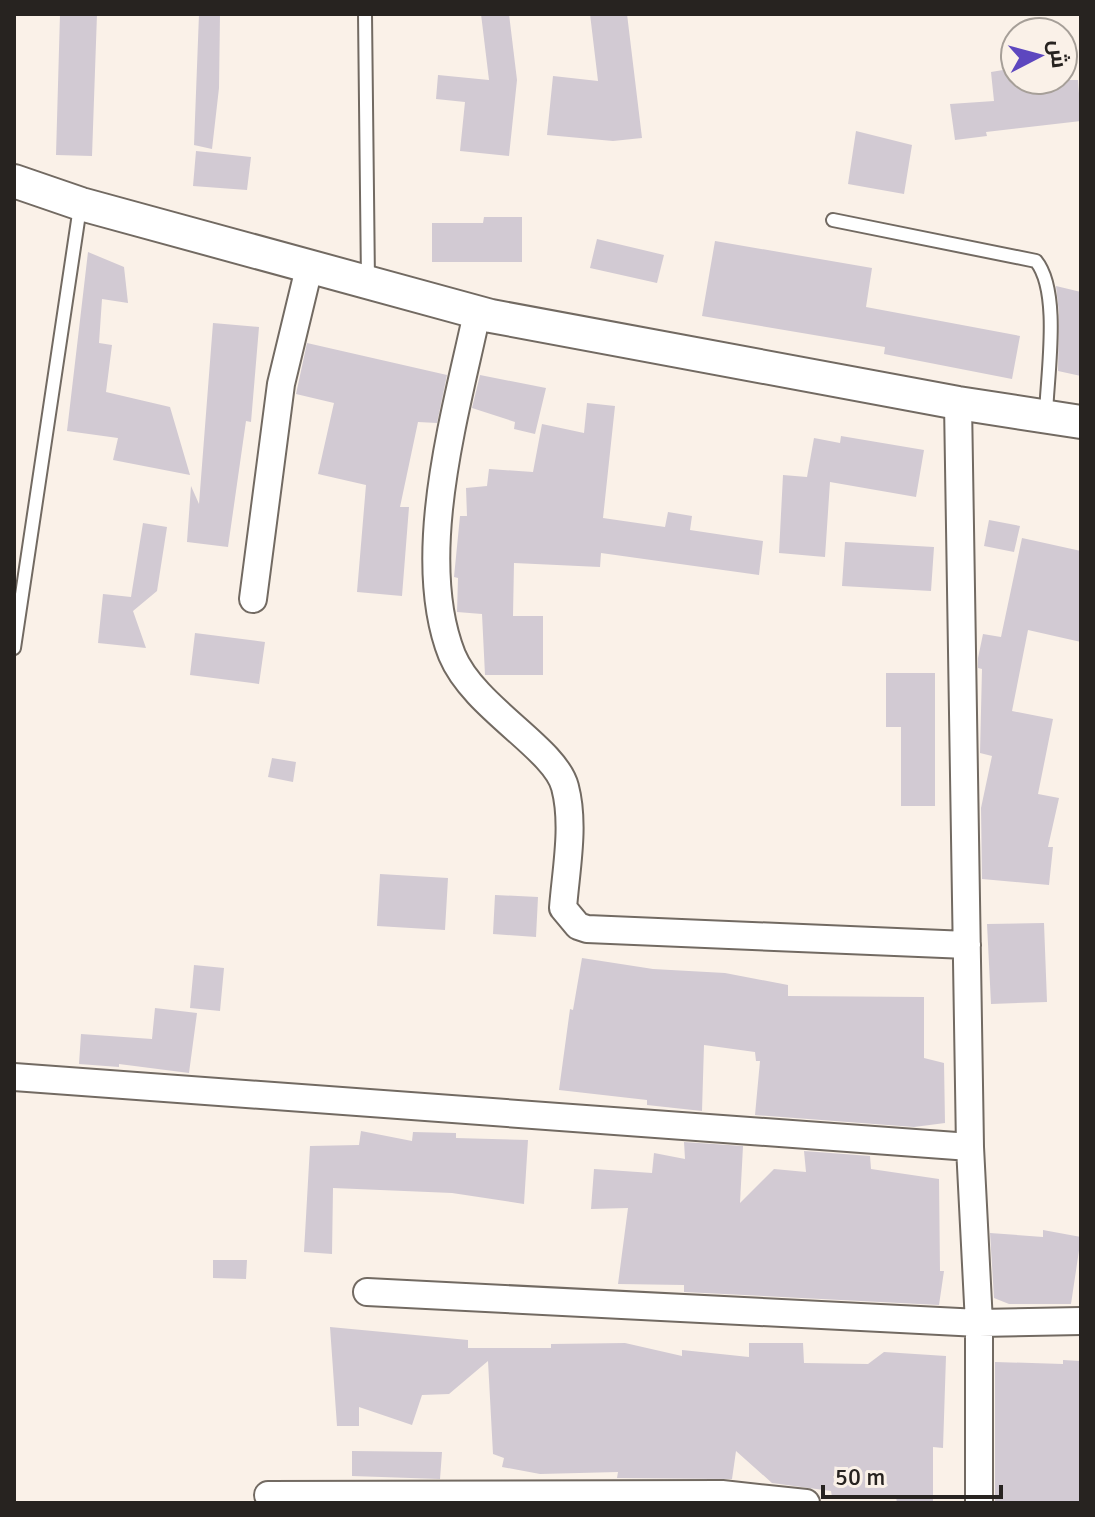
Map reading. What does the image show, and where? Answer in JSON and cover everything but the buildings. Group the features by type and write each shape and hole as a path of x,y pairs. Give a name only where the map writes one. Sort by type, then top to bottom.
{"street":[{"path":"14,181 81,204 477,313 958,403 1081,422"},
{"path":"253,599 281,384 309,268"},
{"path":"477,313 439,498 437,566 443,626 464,680 487,707 546,760 564,784 570,813 563,908 570,919 587,929 967,945"},
{"path":"958,403 970,1147 979,1323 979,1503"},
{"path":"14,1077 970,1147"},
{"path":"367,1292 979,1323 1081,1321"},
{"path":"268,1495 527,1498 722,1494 806,1503"}],"lane":[{"path":"365,14 368,285"},
{"path":"14,648 81,204"},
{"path":"833,220 1036,261 1046,273 1049,307 1046,415"}]}
